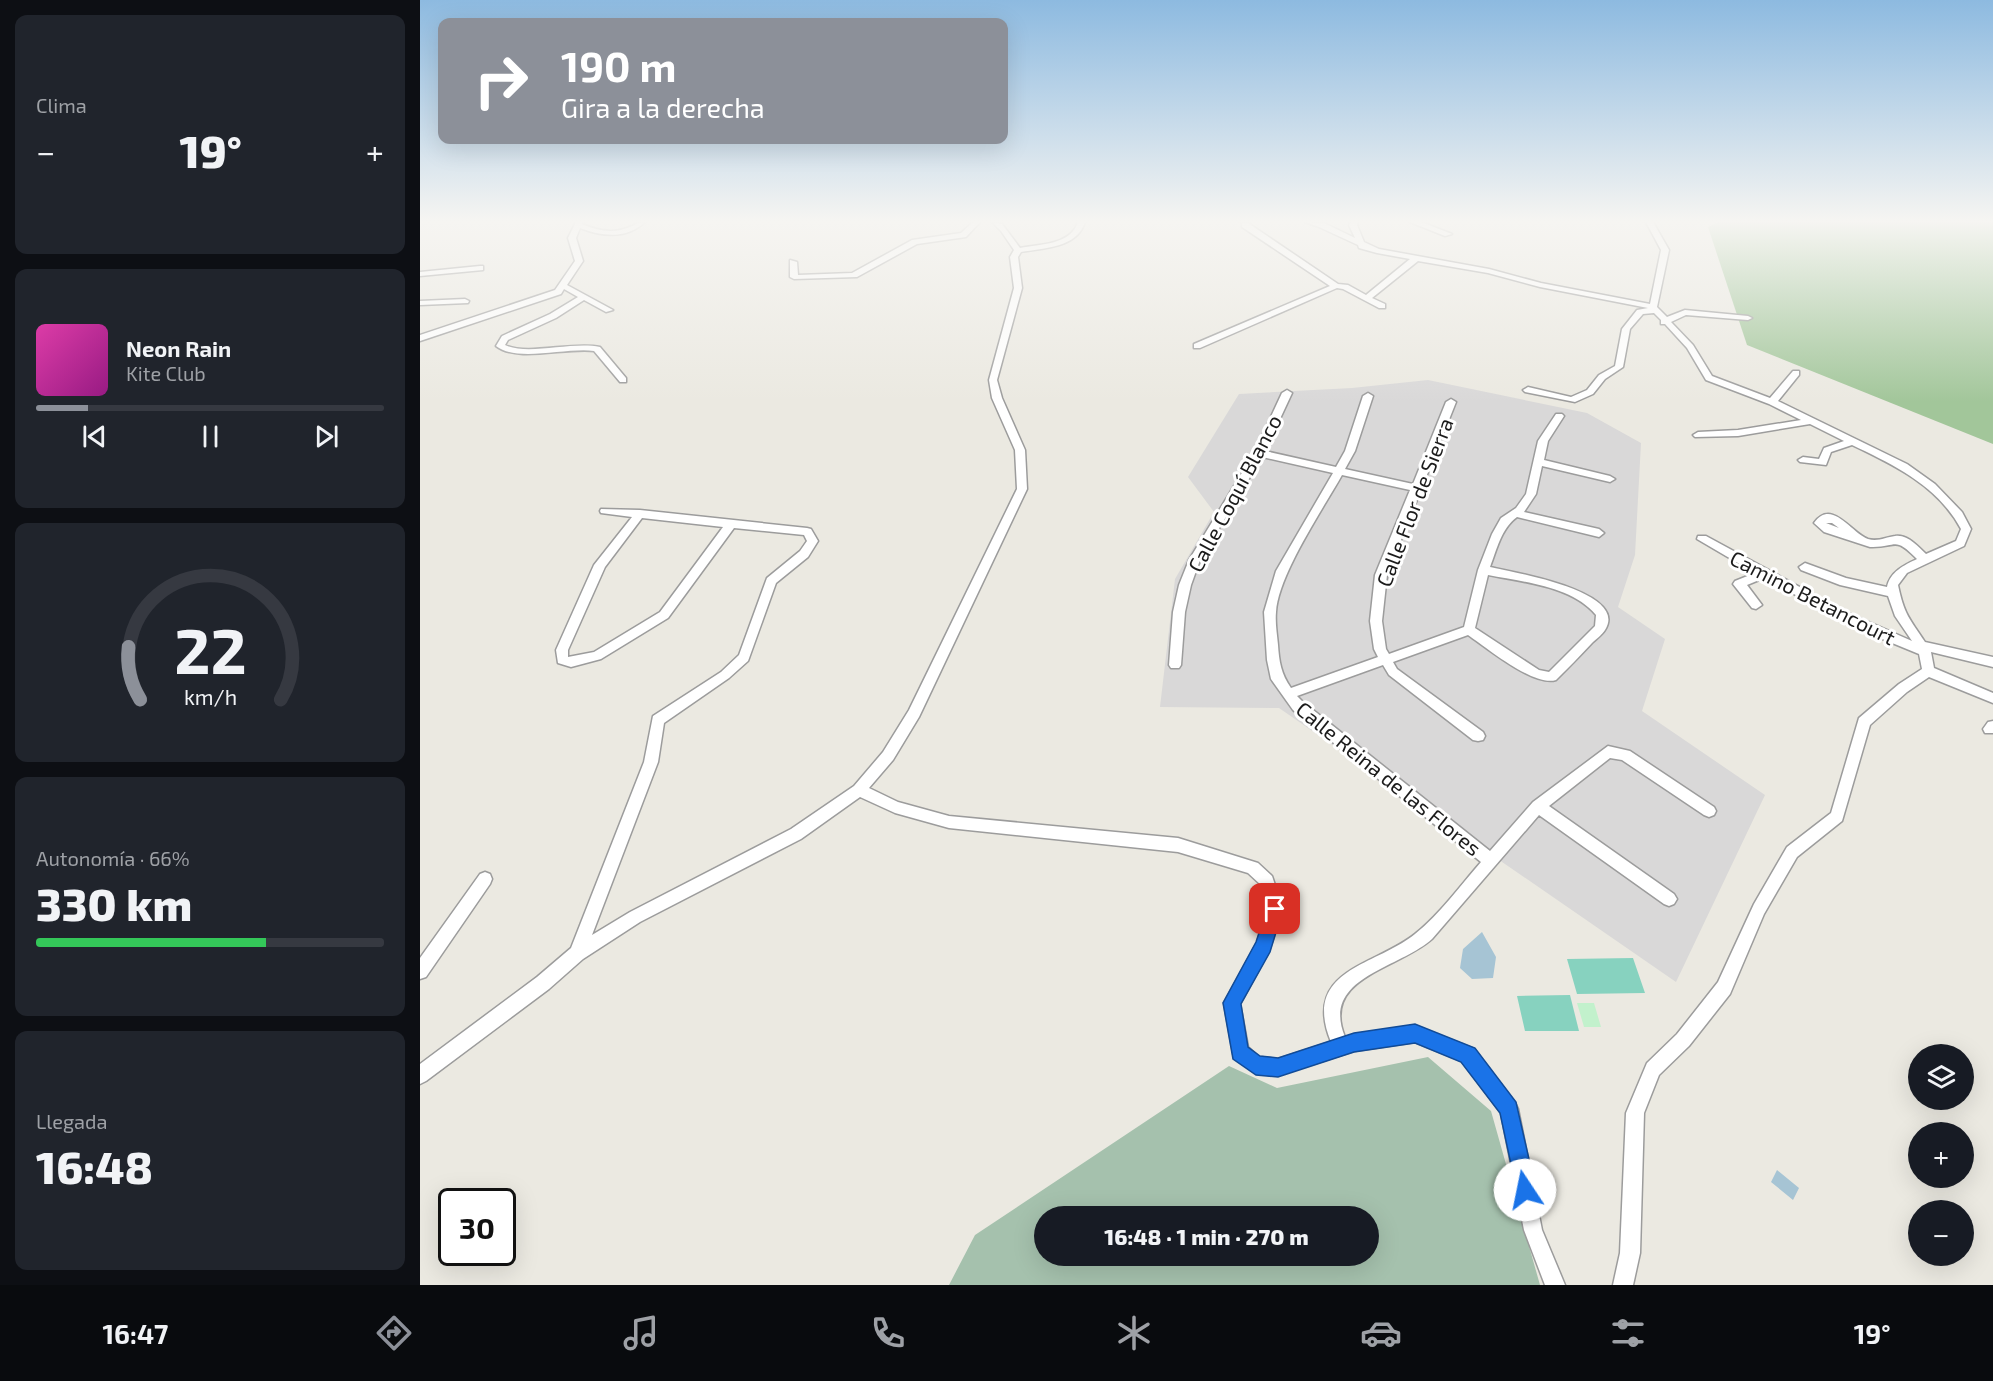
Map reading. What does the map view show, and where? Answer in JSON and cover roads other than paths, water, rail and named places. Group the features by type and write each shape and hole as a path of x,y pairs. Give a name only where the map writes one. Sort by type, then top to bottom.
{"street":[{"path":"420,338 516,304 546,297 564,286 566,282"},
{"path":"420,1075 543,983 577,953 635,917 796,834 859,790 888,756 914,713 1022,489 1020,450 997,398 993,380 1018,288 1017,282"},
{"path":"1330,282 1368,297 1382,306"},
{"path":"1368,297 1387,282"},
{"path":"1529,282 1654,309 1690,347 1709,378 1772,402 1855,441 1903,466 1931,486 1958,514 1966,529 1960,543 1903,570 1892,585 1897,609 1924,648 1928,671"},
{"path":"1654,309 1659,282"},
{"path":"564,286 609,310"},
{"path":"1197,346 1336,286"},
{"path":"584,297 553,316 505,338 500,346 514,352 569,346 597,349 623,380"},
{"path":"420,303 465,302"},
{"path":"1527,390 1568,400 1590,392 1602,377 1619,367 1626,329 1640,312 1654,309"},
{"path":"1664,322 1684,312 1748,318"},
{"path":"1772,402 1796,373"},
{"name":"Calle Coquí Blanco","path":"1175,665 1185,585 1212,530 1259,453 1287,393"},
{"name":"Calle Reina de las Flores","path":"1368,396 1340,472 1282,571 1272,601 1270,612 1273,660 1277,679 1298,706 1491,861"},
{"name":"Calle Flor de Sierra","path":"1385,661 1377,621 1381,574 1451,402"},
{"path":"1469,630 1484,570 1497,534 1505,521 1531,494 1543,441 1559,416"},
{"path":"1698,435 1738,433 1813,421"},
{"path":"1803,460 1823,463 1827,450 1855,441"},
{"path":"1259,453 1417,488"},
{"path":"1538,462 1610,479"},
{"path":"577,953 651,762 658,720 725,675 744,658 771,581 804,554 813,541 807,532 605,511"},
{"path":"1515,513 1599,533"},
{"path":"640,514 600,565 562,650 562,660 571,662 597,656 664,615 732,524"},
{"path":"1853,536 1866,544 1885,543 1898,539 1909,544 1925,560"},
{"name":"Camino Betancourt","path":"1702,539 1901,643 1993,662"},
{"path":"1805,567 1844,582 1894,592"},
{"path":"1469,630 1536,674 1552,677 1601,627 1604,621 1602,612 1589,598 1484,570"},
{"path":"1756,605 1739,584 1766,573"},
{"path":"1288,694 1469,630"},
{"path":"1385,661 1393,672 1420,694 1478,736"},
{"path":"1928,671 1993,698"},
{"path":"1623,1285 1630,1252 1635,1113 1653,1070 1683,1040 1724,988 1760,909 1792,852 1837,817 1864,722 1903,688 1928,671"},
{"path":"1341,1047 1330,1019 1333,1001 1348,980 1367,967 1414,944 1434,927 1538,806 1608,752 1625,755 1709,811"},
{"path":"859,790 895,807 949,822 1178,845 1253,868 1267,881 1275,909 1264,946 1232,1003 1240,1052 1256,1065 1278,1067 1341,1047 1415,1034 1468,1055 1509,1109 1533,1230 1555,1285"},
{"path":"1538,806 1669,899"},
{"path":"420,971 485,879"}],"water":[{"path":"1482,932 1496,957 1493,978 1472,979 1460,968 1463,949"},
{"path":"1777,1170 1799,1188 1793,1200 1771,1182"}]}
